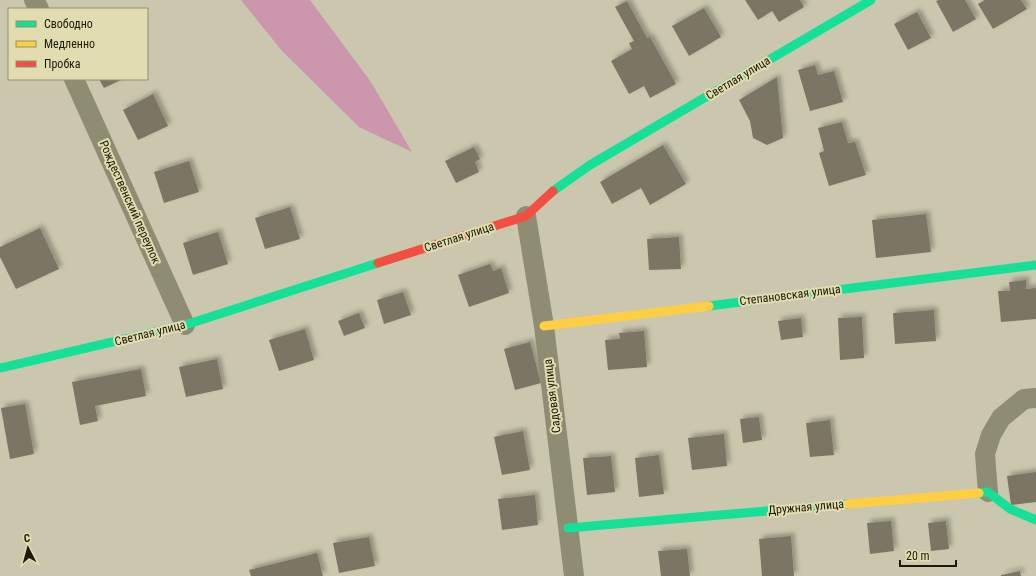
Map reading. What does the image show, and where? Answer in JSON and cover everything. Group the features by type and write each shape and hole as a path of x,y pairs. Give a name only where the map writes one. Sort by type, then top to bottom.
{"street":[{"name":"Светлая улица","path":"0,368 185,325 526,216 555,189 590,165 871,0"},
{"name":"Рождественский переулок","path":"74,80 185,325"},
{"name":"Садовая улица","path":"526,216 544,326 574,576"},
{"name":"Степановская улица","path":"544,326 1036,266"},
{"path":"1036,398 1024,399 1001,418 991,435 985,454 988,492 1001,503 1020,514 1036,520"},
{"name":"Дружная улица","path":"568,528 988,492"}],"shaded area":[{"path":"241,0 310,0 371,82 412,152 359,127 282,51"}],"building":[{"path":"745,0 800,0 804,7 779,22 772,11 758,20"},
{"path":"965,0 976,19 953,32 936,1"},
{"path":"985,0 1021,0 1027,9 993,29 978,4"},
{"path":"627,1 647,38 650,37 676,84 650,98 644,86 629,94 611,61 632,49 629,43 634,41 615,7"},
{"path":"704,8 721,37 689,56 672,26"},
{"path":"917,12 931,38 908,50 894,24"},
{"path":"815,65 818,75 834,71 843,102 810,111 798,70"},
{"path":"777,77 783,138 767,145 753,138 750,121 739,100"},
{"path":"100,80 121,80 104,88"},
{"path":"153,94 168,126 138,140 123,110"},
{"path":"842,122 848,143 855,142 866,175 829,186 819,153 824,151 818,128"},
{"path":"663,145 686,184 650,205 641,188 612,204 600,182"},
{"path":"474,147 480,159 475,162 479,172 456,183 445,161"},
{"path":"189,161 199,192 164,203 154,172"},
{"path":"290,207 300,239 265,249 255,218"},
{"path":"926,214 931,252 876,258 872,220"},
{"path":"40,228 59,269 16,289 0,257 0,247"},
{"path":"218,232 228,264 193,275 183,243"},
{"path":"679,237 681,269 649,270 647,239"},
{"path":"490,264 493,271 501,268 509,293 469,307 458,275"},
{"path":"1026,280 1026,289 1036,288 1036,319 1001,322 998,291 1010,291 1009,282"},
{"path":"403,292 411,315 384,324 377,300"},
{"path":"934,310 936,341 895,344 893,313"},
{"path":"359,313 365,328 344,336 338,321"},
{"path":"862,317 864,358 840,360 838,318"},
{"path":"801,318 803,337 781,340 778,321"},
{"path":"305,329 314,360 279,371 269,340"},
{"path":"644,331 647,367 608,370 605,340 620,339 619,333"},
{"path":"530,342 541,383 515,390 504,349"},
{"path":"217,359 223,389 186,397 179,367"},
{"path":"141,369 146,396 95,406 98,421 80,425 72,382"},
{"path":"25,404 34,454 10,459 1,408"},
{"path":"759,417 762,440 743,443 740,419"},
{"path":"830,420 834,455 810,457 806,423"},
{"path":"523,431 530,470 502,475 494,437"},
{"path":"724,434 727,466 692,470 688,438"},
{"path":"659,455 664,494 639,497 635,458"},
{"path":"611,456 615,492 587,495 583,458"},
{"path":"1036,472 1036,502 1011,505 1007,476"},
{"path":"535,495 538,525 502,530 498,499"},
{"path":"891,521 894,551 870,554 867,523"},
{"path":"946,521 949,549 931,551 928,523"},
{"path":"791,536 794,576 762,576 759,539"},
{"path":"369,537 375,566 339,573 333,543"},
{"path":"687,549 690,576 661,576 658,551"},
{"path":"317,553 323,576 251,576 249,570"},
{"path":"1020,571 1021,576 1001,576 1001,575"}],"traffic: fast":[{"path":"553,191 590,165 871,0"},
{"path":"0,368 185,325 378,263"},
{"path":"709,306 1036,265"},
{"path":"979,493 988,492 1010,509 1036,520"},
{"path":"568,528 848,504"}],"traffic: slow":[{"path":"544,326 709,306"},
{"path":"848,504 979,493"}],"traffic: jam":[{"path":"378,263 526,216 553,191"}]}
